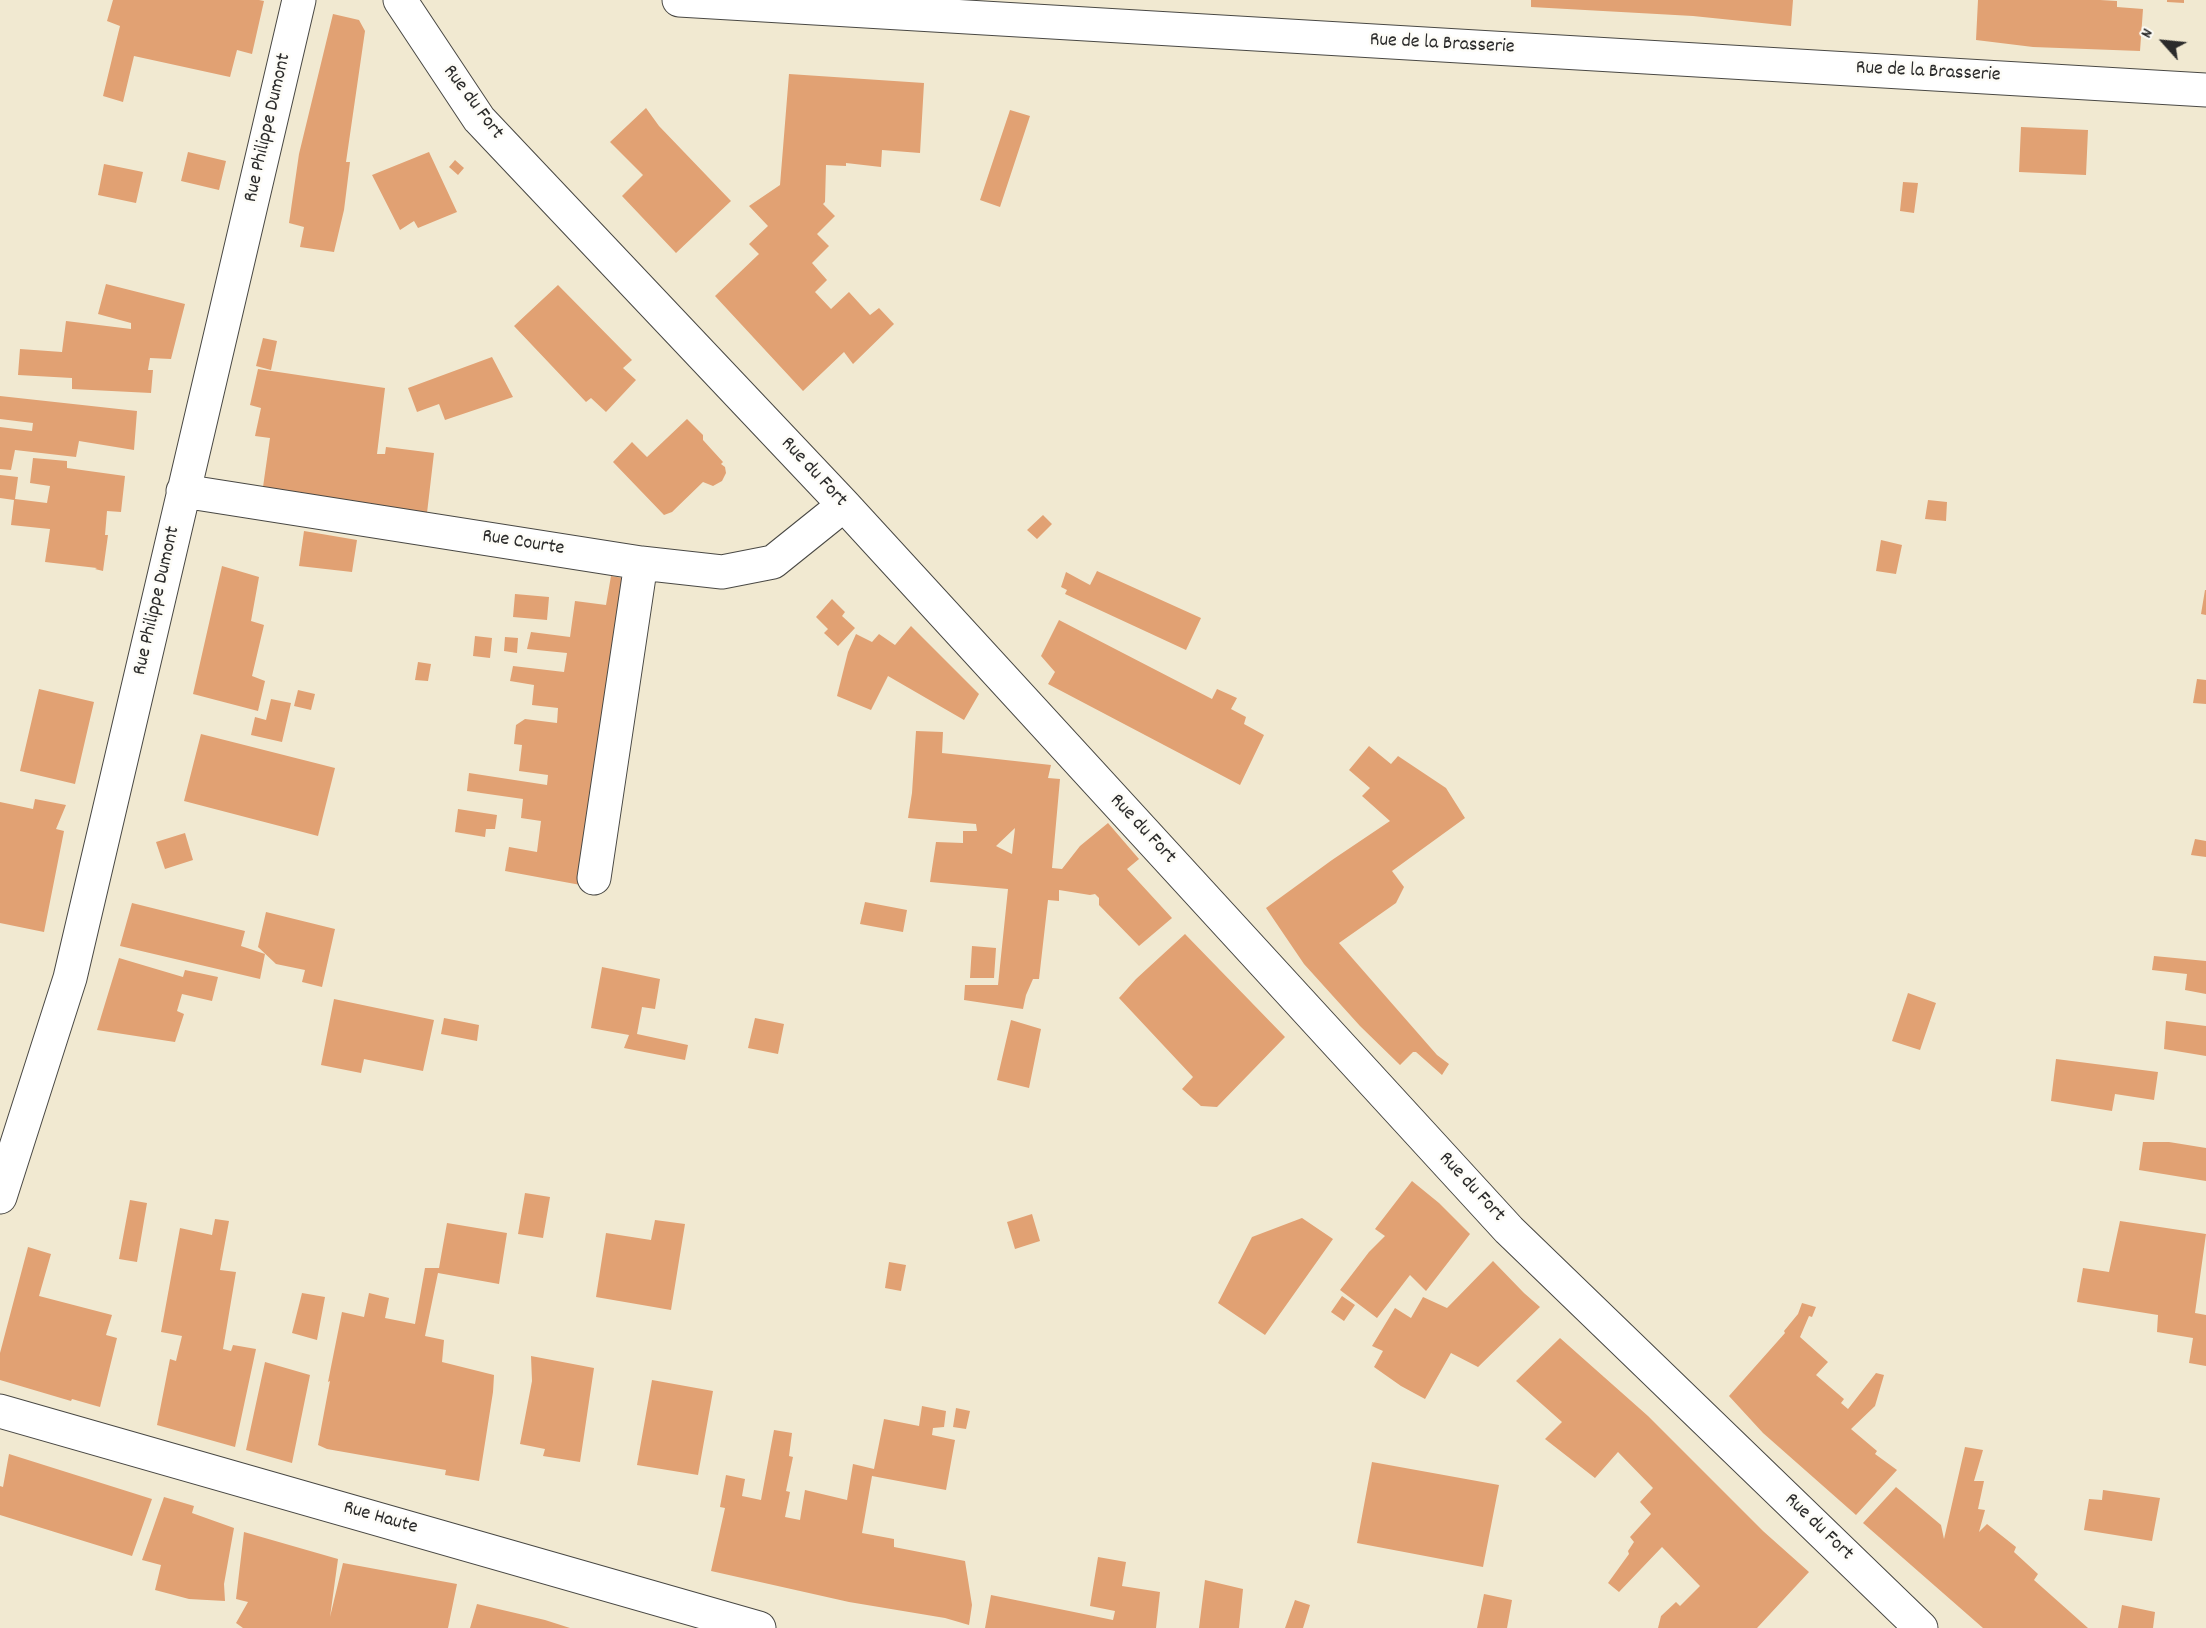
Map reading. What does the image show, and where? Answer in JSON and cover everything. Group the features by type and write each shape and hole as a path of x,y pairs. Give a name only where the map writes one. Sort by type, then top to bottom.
{"street":[{"name":"Rue Philippe Dumont","path":"0,1197 70,978 299,0"},
{"name":"Rue du Fort","path":"400,0 479,119 844,505 1509,1230 1921,1628"},
{"name":"Rue de la Brasserie","path":"679,0 796,3 2206,90"},
{"name":"Rue Courte","path":"183,491 641,563 722,572 773,562 844,505"},
{"path":"594,878 641,563"},
{"name":"Rue Haute","path":"0,1411 759,1628"}],"building":[{"path":"113,0 264,1 252,54 237,50 230,77 134,56 123,102 103,96 120,26 107,21"},
{"path":"1531,0 1793,0 1791,26 1693,16 1531,7"},
{"path":"1978,0 2100,0 2117,1 2117,7 2143,9 2140,51 2033,47 1976,40"},
{"path":"2167,0 2184,0 2184,3 2167,2"},
{"path":"333,14 359,20 365,31 346,162 350,162 344,210 334,252 300,247 304,227 289,223 299,154"},
{"path":"789,74 924,83 920,153 882,150 881,167 846,163 846,166 826,165 825,202 823,204 835,216 817,234 829,246 812,263 827,280 815,292 831,309 849,292 870,315 879,308 894,324 853,364 844,352 803,391 715,296 759,254 749,244 768,226 749,206 780,185"},
{"path":"646,108 659,126 731,201 676,253 622,196 643,175 610,142"},
{"path":"1010,110 1030,116 1000,207 980,200"},
{"path":"2021,127 2088,130 2086,175 2019,172"},
{"path":"188,152 226,161 219,190 181,181"},
{"path":"429,152 457,212 418,228 414,221 400,230 372,175"},
{"path":"455,160 464,168 458,175 449,167"},
{"path":"104,164 143,172 136,203 98,195"},
{"path":"1903,182 1918,183 1914,213 1900,211"},
{"path":"106,284 185,304 171,359 150,358 148,370 153,370 151,393 72,389 72,378 18,375 20,349 62,352 66,321 131,329 131,323 98,314"},
{"path":"558,285 632,360 623,368 636,380 606,412 591,398 586,402 514,326"},
{"path":"263,338 277,341 271,370 256,366"},
{"path":"492,357 513,397 445,420 439,404 417,412 408,388"},
{"path":"258,369 385,388 377,454 385,454 386,447 434,453 427,513 263,487 270,438 255,436 261,408 250,405"},
{"path":"0,396 137,411 134,450 79,441 76,457 15,450 11,470 0,469 0,427 32,431 33,423 0,419"},
{"path":"687,419 703,435 703,440 723,462 721,464 725,467 726,473 722,481 713,486 703,482 672,512 664,515 613,462 632,442 647,457"},
{"path":"33,458 67,461 67,468 125,476 121,512 107,511 105,535 108,535 103,571 95,569 97,568 45,562 50,529 11,525 14,500 0,498 0,475 18,477 15,499 47,503 50,486 30,483"},
{"path":"1928,500 1947,502 1946,521 1925,519"},
{"path":"1043,515 1052,524 1037,539 1027,530"},
{"path":"304,531 357,540 352,572 299,566"},
{"path":"1881,540 1902,545 1896,574 1876,571"},
{"path":"222,566 259,577 251,621 264,625 252,676 265,681 258,711 193,694"},
{"path":"1097,571 1201,618 1186,650 1065,594 1067,590 1061,587 1066,572 1090,585"},
{"path":"611,576 634,580 586,886 505,871 509,847 537,852 541,821 521,818 523,799 467,791 469,773 547,785 548,775 519,771 522,745 514,744 516,725 525,719 557,723 558,708 532,705 534,685 510,681 513,666 564,672 567,653 527,649 531,632 570,637 575,601 606,605"},
{"path":"2206,590 2206,615 2201,614"},
{"path":"515,594 549,597 547,620 513,617"},
{"path":"832,599 845,612 842,616 855,628 838,646 824,633 828,629 816,617"},
{"path":"1059,620 1212,699 1217,689 1237,698 1231,709 1246,717 1244,724 1264,735 1240,785 1048,684 1055,672 1041,656"},
{"path":"911,626 979,694 964,720 888,676 871,710 837,696 848,652 856,634 872,642 879,634 895,645"},
{"path":"475,636 492,638 490,658 473,656"},
{"path":"505,637 518,638 517,653 504,651"},
{"path":"418,662 431,664 428,681 415,680"},
{"path":"2197,679 2206,680 2206,704 2193,703"},
{"path":"39,689 94,702 75,784 20,771"},
{"path":"298,690 315,694 311,710 294,706"},
{"path":"271,699 291,703 282,742 251,735 255,717 266,720"},
{"path":"916,731 943,732 942,753 1051,765 1048,778 1060,779 1052,868 1062,869 1080,846 1108,823 1139,859 1127,869 1172,918 1139,946 1099,905 1099,898 1095,894 1059,890 1059,901 1048,900 1039,979 1033,979 1023,1009 964,1000 965,985 998,985 1008,889 930,882 936,842 963,843 963,831 977,831 976,824 908,818","holes":["1015,828 1012,854 996,846"]},
{"path":"201,734 335,768 318,836 184,801"},
{"path":"1369,746 1391,764 1398,756 1446,788 1465,818 1392,871 1404,887 1396,903 1339,943 1437,1055 1449,1064 1442,1075 1416,1052 1413,1052 1400,1065 1360,1026 1304,964 1266,908 1390,821 1362,796 1370,788 1349,770"},
{"path":"35,799 66,805 56,829 64,831 44,932 0,923 0,802 33,809"},
{"path":"458,809 497,815 495,829 486,829 485,837 455,832"},
{"path":"185,833 193,860 165,869 156,842"},
{"path":"2195,839 2206,841 2206,857 2191,855"},
{"path":"865,902 907,910 903,932 860,924"},
{"path":"132,903 245,931 241,946 265,954 260,979 120,946"},
{"path":"266,912 335,929 322,987 302,982 305,970 276,964 258,947"},
{"path":"1185,934 1285,1037 1217,1107 1201,1106 1182,1089 1193,1077 1119,998 1136,979"},
{"path":"972,946 996,948 994,978 970,978"},
{"path":"2154,956 2206,961 2206,994 2185,990 2187,974 2152,970"},
{"path":"119,958 183,977 185,970 218,977 212,1001 182,994 177,1011 184,1014 175,1042 97,1030"},
{"path":"602,967 660,979 655,1009 642,1007 637,1034 688,1045 685,1060 624,1048 629,1035 591,1028"},
{"path":"1908,993 1936,1003 1920,1050 1892,1041"},
{"path":"334,999 434,1020 423,1071 364,1059 361,1073 321,1065"},
{"path":"444,1018 479,1025 477,1041 441,1034"},
{"path":"755,1018 784,1024 778,1054 748,1048"},
{"path":"1011,1020 1041,1029 1029,1088 997,1080"},
{"path":"2166,1021 2206,1026 2206,1056 2164,1049"},
{"path":"2056,1059 2158,1072 2154,1100 2115,1094 2112,1111 2051,1101"},
{"path":"2143,1142 2169,1142 2206,1148 2206,1181 2139,1170"},
{"path":"1412,1181 1439,1203 1470,1234 1426,1291 1410,1275 1377,1318 1340,1290 1369,1252 1385,1236 1375,1229"},
{"path":"525,1193 550,1197 543,1238 518,1234"},
{"path":"130,1200 147,1203 137,1262 119,1259"},
{"path":"1032,1214 1040,1241 1015,1249 1007,1222"},
{"path":"1302,1218 1333,1239 1265,1335 1218,1303 1252,1237"},
{"path":"215,1219 229,1221 220,1270 236,1272 223,1349 231,1351 233,1345 256,1349 235,1447 157,1425 170,1359 176,1361 182,1336 161,1332 180,1228 212,1235"},
{"path":"655,1220 685,1224 671,1310 596,1297 606,1233 651,1240"},
{"path":"2120,1221 2206,1234 2195,1313 2206,1315 2206,1366 2189,1363 2193,1338 2157,1332 2158,1315 2077,1302 2083,1268 2109,1272"},
{"path":"447,1223 507,1233 499,1284 438,1273 425,1336 444,1340 442,1362 494,1375 479,1481 445,1475 446,1470 327,1449 318,1445 342,1312 364,1317 369,1293 389,1298 385,1318 415,1324 425,1268 439,1268"},
{"path":"28,1247 51,1254 39,1296 112,1315 106,1335 117,1338 100,1407 0,1380 0,1353"},
{"path":"1493,1261 1540,1307 1478,1367 1451,1353 1425,1399 1374,1367 1383,1351 1372,1346 1395,1308 1411,1318 1423,1297 1447,1308"},
{"path":"889,1262 906,1265 901,1291 885,1288"},
{"path":"302,1293 325,1297 317,1340 292,1333"},
{"path":"1342,1296 1355,1305 1344,1321 1331,1312"},
{"path":"1802,1303 1816,1307 1812,1317 1809,1316 1800,1337 1828,1362 1816,1375 1844,1399 1841,1403 1848,1409 1876,1373 1884,1375 1875,1406 1851,1429 1877,1451 1875,1454 1897,1470 1856,1515 1763,1433 1729,1396 1785,1333 1784,1331 1798,1314"},
{"path":"1560,1338 1648,1416 1763,1531 1809,1572 1757,1628 1658,1628 1661,1616 1676,1602 1680,1606 1700,1586 1662,1547 1619,1592 1608,1583 1629,1554 1628,1551 1634,1542 1630,1537 1651,1514 1640,1502 1653,1488 1618,1452 1595,1478 1545,1439 1562,1422 1516,1381"},
{"path":"531,1356 594,1368 580,1462 543,1456 545,1449 520,1444 532,1381"},
{"path":"265,1362 310,1375 292,1463 246,1450"},
{"path":"652,1380 713,1391 698,1475 637,1465"},
{"path":"922,1406 946,1411 944,1427 933,1428 932,1435 955,1440 946,1490 872,1476 862,1533 894,1539 894,1547 965,1561 972,1605 969,1625 945,1618 849,1602 711,1571 725,1508 720,1507 726,1475 745,1479 742,1496 761,1500 774,1430 792,1433 789,1456 793,1457 786,1491 790,1492 785,1517 800,1520 805,1490 847,1500 853,1464 874,1469 884,1419 919,1426"},
{"path":"956,1408 970,1411 966,1429 953,1427"},
{"path":"1965,1447 1983,1450 1974,1481 1984,1481 1978,1509 1985,1510 1979,1532 1987,1524 2016,1547 2014,1552 2038,1574 2034,1580 2088,1628 1983,1628 1863,1523 1896,1487 1941,1525 1944,1539"},
{"path":"9,1454 152,1499 132,1556 0,1515 0,1486 3,1487"},
{"path":"1372,1462 1499,1485 1483,1567 1357,1543"},
{"path":"2103,1490 2160,1498 2152,1541 2084,1530 2089,1499 2102,1500"},
{"path":"164,1497 194,1506 192,1513 234,1528 224,1584 225,1601 189,1599 155,1590 161,1565 142,1560"},
{"path":"244,1532 338,1559 330,1617 343,1563 457,1584 448,1628 243,1628 236,1623 248,1602 236,1599"},
{"path":"1098,1557 1126,1562 1122,1586 1160,1592 1156,1628 985,1628 991,1595 1113,1620 1115,1611 1090,1606"},
{"path":"1205,1580 1243,1589 1239,1628 1199,1628"},
{"path":"1484,1594 1512,1600 1507,1628 1477,1628"},
{"path":"1295,1600 1310,1605 1303,1628 1285,1628"},
{"path":"477,1604 545,1620 570,1628 470,1628"},
{"path":"2122,1605 2155,1612 2153,1628 2118,1628"}]}
